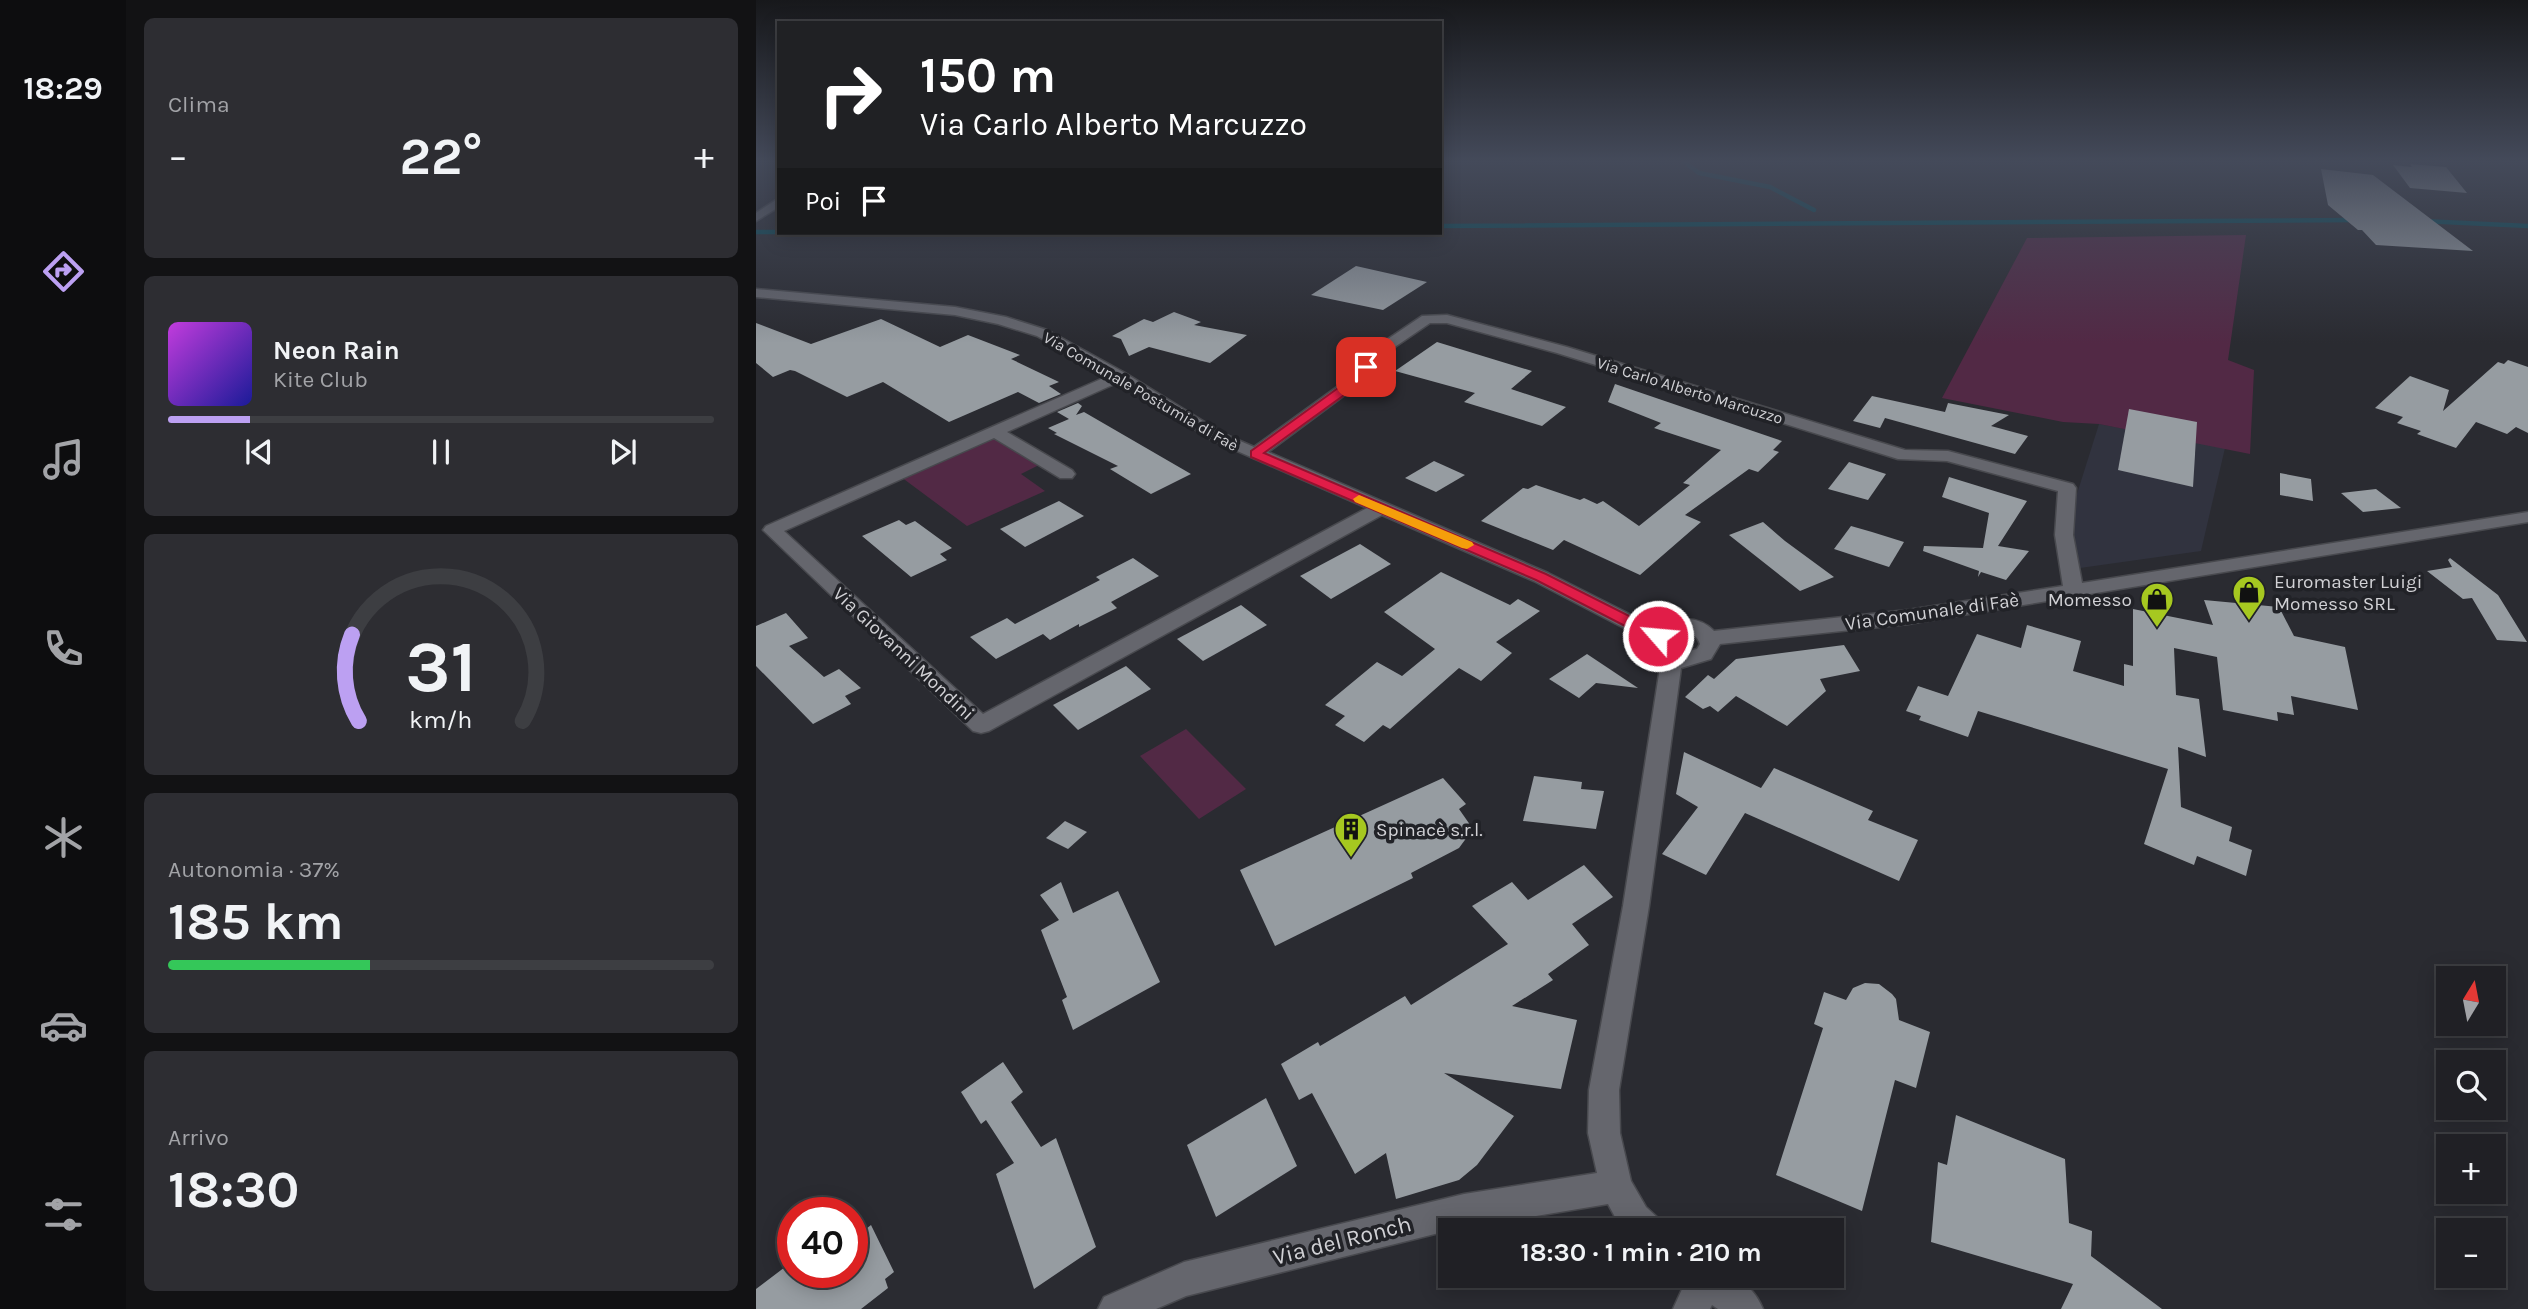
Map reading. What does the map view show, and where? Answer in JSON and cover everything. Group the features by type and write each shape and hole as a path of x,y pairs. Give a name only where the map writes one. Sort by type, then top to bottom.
{"street":[{"name":"Via Comunale Postumia di Faè","path":"756,293 955,311 1001,320 1042,333 1120,376 1218,437 1541,577 1665,648"},
{"name":"Via Carlo Alberto Marcuzzo","path":"1255,454 1353,382 1378,352 1407,331 1427,319 1447,319 1574,354 1904,455 1948,456 2067,488 2064,535 2073,590"},
{"name":"Via Giovanni Mondini","path":"1120,376 772,530 981,725 1381,508"},
{"path":"994,431 1066,474"},
{"name":"Via Comunale di Faè","path":"1665,648 1667,628 1681,625 1696,627 1709,638 1908,617 2528,517"},
{"path":"1633,1218 1616,1186 1604,1133 1604,1090 1636,906 1659,732 1665,648 1689,660 1708,650 1709,638"},
{"name":"Via del Ronch","path":"1116,1309 1184,1279 1464,1211 1616,1186"},
{"path":"1691,1309 1701,1288"},
{"path":"1719,1288 1745,1309"}],"shaded area":[{"path":"2246,235 2228,360 2254,370 2250,454 2099,424 2063,422 1942,398 2027,238"},
{"path":"2099,424 2225,448 2201,551 2080,568 2073,539 2072,520 2076,497"},
{"path":"994,431 1045,462 1021,474 1045,491 967,526 897,474"},
{"path":"1186,729 1246,789 1199,819 1140,756"}],"building":[{"path":"2347,221 2434,221 2473,251 2376,245 2362,230"},
{"path":"1356,266 1427,282 1383,310 1311,295"},
{"path":"1174,312 1201,322 1194,325 1247,335 1210,363 1149,347 1129,356 1121,339 1112,336 1144,319 1153,322"},
{"path":"881,319 940,347 968,335 1020,355 1011,359 1059,382 1049,386 1061,394 1039,403 1018,392 949,422 883,382 847,397 795,371 790,370 773,377 756,363 756,323 811,344"},
{"path":"1437,342 1532,371 1511,389 1566,407 1542,426 1464,402 1475,393 1395,371"},
{"path":"2508,360 2528,367 2528,433 2516,427 2507,434 2476,422 2456,448 2417,434 2421,431 2397,423 2403,417 2375,408 2410,376 2449,390 2443,411 2498,362 2504,364"},
{"path":"1615,384 1782,441 1773,450 1779,452 1758,472 1749,469 1685,515 1701,522 1640,575 1564,540 1553,550 1481,521 1523,488 1536,485 1580,500 1584,498 1597,504 1603,501 1639,526 1690,485 1683,483 1721,450 1654,428 1661,423 1608,402"},
{"path":"1872,396 1945,412 1948,403 2009,415 1991,426 2028,436 2015,454 1885,418 1880,428 1853,421"},
{"path":"1078,403 1082,406 1076,415 1084,412 1191,474 1151,494 1110,469 1118,466 1054,434 1057,433 1048,428 1069,419 1057,412"},
{"path":"2129,409 2197,422 2193,487 2118,470"},
{"path":"1434,461 1465,475 1436,492 1405,478"},
{"path":"1849,462 1886,474 1868,500 1828,489"},
{"path":"2280,473 2311,479 2313,501 2280,495"},
{"path":"1949,477 2027,501 1998,546 2029,551 2006,580 1981,572 1978,577 1979,571 1923,551 1924,546 1983,548 1989,513 1942,497"},
{"path":"2376,489 2401,508 2363,512 2341,493"},
{"path":"1059,501 1084,516 1025,547 1000,529"},
{"path":"899,520 906,525 915,521 952,548 940,554 947,560 911,577 862,536"},
{"path":"1763,522 1834,577 1800,591 1729,535"},
{"path":"1851,526 1904,542 1889,567 1834,549"},
{"path":"1360,544 1391,564 1331,599 1300,576"},
{"path":"1133,558 1159,576 1111,602 1117,608 1079,627 1079,624 1050,640 1043,634 996,659 970,637 1007,618 1015,624 1100,580 1096,577"},
{"path":"2450,558 2498,595 2527,642 2497,640 2472,598 2463,599 2427,571 2452,567 2448,560"},
{"path":"1441,572 1510,605 1518,599 1540,611 1496,642 1512,653 1481,681 1459,668 1390,729 1383,725 1364,742 1335,725 1345,716 1325,705 1377,662 1402,676 1435,649 1384,612"},
{"path":"2204,600 2279,607 2294,636 2345,647 2358,710 2291,696 2294,715 2277,712 2278,721 2223,710 2217,657 2174,648 2176,695 2199,699 2206,757 2178,747 2181,807 2232,827 2229,841 2252,850 2246,876 2197,856 2194,865 2144,844 2168,769 1978,711 1968,737 1919,720 1921,716 1906,711 1918,686 1948,696 1977,634 2021,648 2027,625 2081,641 2073,671 2124,686 2124,664 2133,666 2133,609 2213,625"},
{"path":"1241,605 1267,625 1203,661 1177,639"},
{"path":"786,613 808,638 789,646 824,677 839,669 861,688 845,696 851,704 813,724 756,666 756,626"},
{"path":"1844,645 1860,671 1820,679 1826,691 1787,726 1736,696 1718,712 1710,706 1703,709 1685,697 1708,675 1714,679 1736,659"},
{"path":"1587,654 1638,688 1596,683 1579,698 1549,679"},
{"path":"1126,666 1151,689 1078,730 1053,705"},
{"path":"1684,752 1761,788 1774,768 1873,811 1868,820 1918,840 1899,881 1745,813 1706,875 1662,854 1698,807 1676,794"},
{"path":"1534,776 1582,782 1581,789 1604,791 1596,829 1523,821"},
{"name":"Spinacè s.r.l.","path":"1443,778 1466,804 1459,809 1473,829 1459,848 1411,873 1413,878 1275,946 1240,870"},
{"path":"1065,821 1087,832 1068,849 1046,838"},
{"path":"1584,865 1613,897 1572,924 1589,945 1548,974 1553,980 1512,1006 1577,1020 1561,1089 1444,1073 1514,1116 1477,1165 1459,1180 1396,1199 1386,1153 1355,1174 1312,1093 1299,1100 1281,1064 1318,1042 1320,1046 1405,996 1411,1005 1508,944 1472,906 1512,882 1528,900"},
{"path":"1061,882 1073,913 1118,891 1160,982 1073,1030 1062,1000 1067,997 1041,930 1059,920 1040,895"},
{"path":"1865,983 1879,984 1892,994 1896,999 1899,1020 1930,1032 1916,1088 1895,1080 1862,1211 1776,1175 1823,1028 1814,1024 1824,992 1846,1000 1853,988"},
{"path":"1003,1062 1023,1092 1011,1102 1041,1147 1056,1138 1096,1247 1034,1289 996,1174 1014,1163 986,1120 981,1124 961,1092"},
{"path":"1266,1098 1297,1166 1216,1217 1187,1145"},
{"path":"1956,1115 2065,1159 2069,1223 2092,1231 2091,1256 2162,1309 2061,1309 2073,1284 1931,1242 1938,1162 1947,1165"},
{"path":"871,1225 894,1272 885,1279 888,1288 861,1309 756,1309 756,1289 777,1273 777,1288 868,1288 868,1227"}],"waterway":[{"path":"1442,226 2188,221"},
{"path":"2425,221 2528,226"},
{"path":"756,232 777,232"}],"slow traffic":[{"path":"1359,499 1467,545"}],"place":[{"name":"Euromaster Luigi Momesso SRL","path":"2249,622"},
{"name":"Momesso","path":"2157,629"},
{"name":"Spinacè s.r.l.","path":"1351,859"}],"route":[{"path":"1366,367 1353,382 1255,454 1541,577 1658,636"}]}
